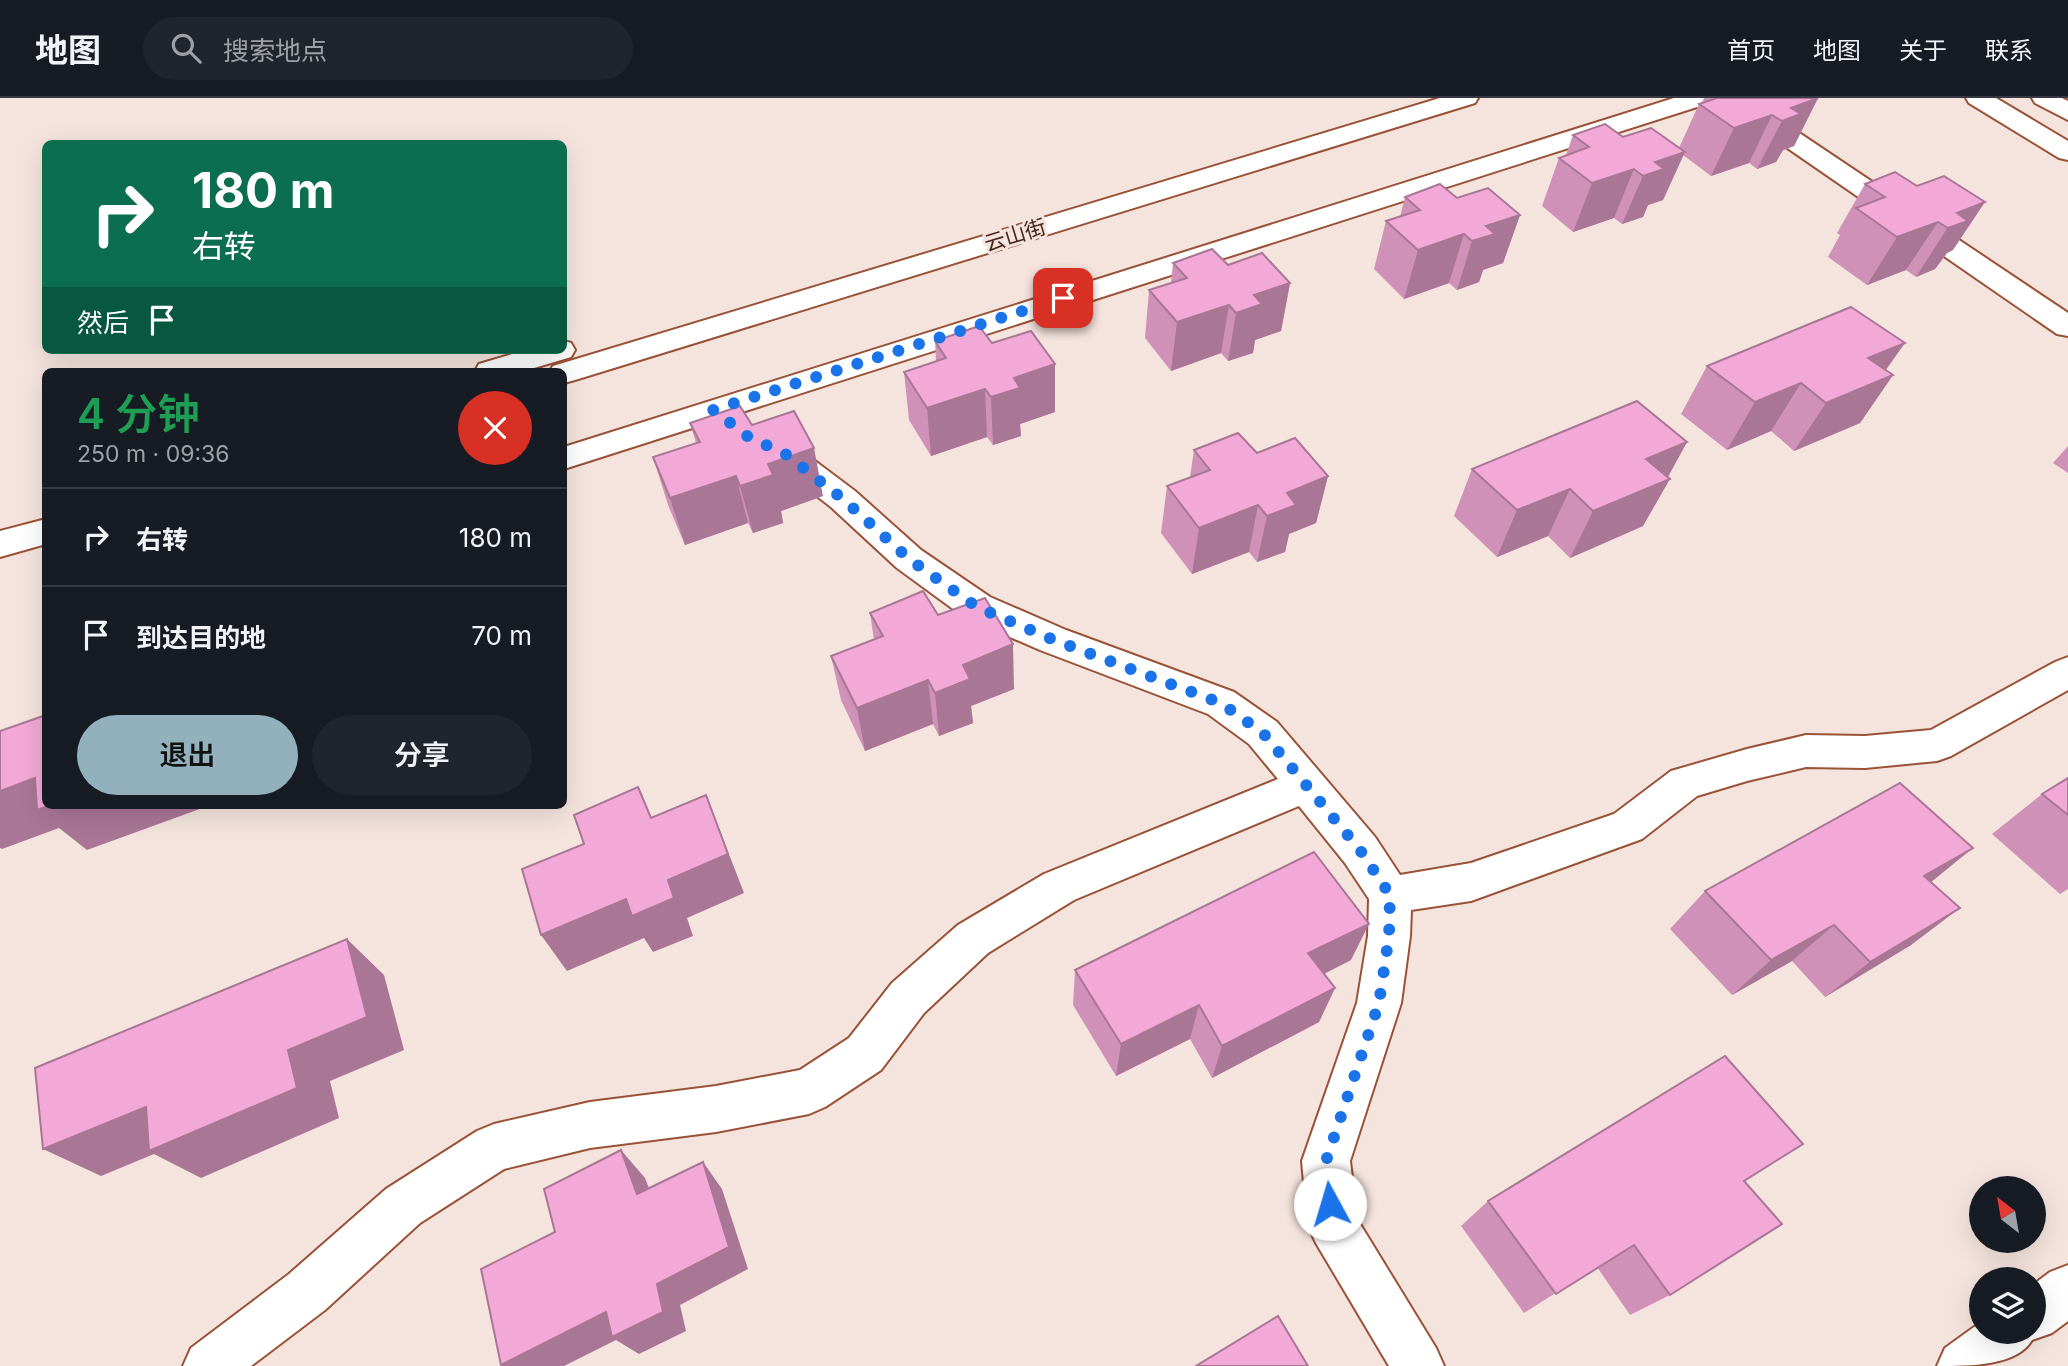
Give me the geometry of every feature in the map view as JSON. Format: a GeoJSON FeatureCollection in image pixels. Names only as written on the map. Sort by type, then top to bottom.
{"type":"FeatureCollection","features":[{"type":"Feature","properties":{"kind":"street","name":"云山街"},"geometry":{"type":"LineString","coordinates":[[567,348],[1400,98]]}},
{"type":"Feature","properties":{"kind":"street","name":"云山街"},"geometry":{"type":"LineString","coordinates":[[567,372],[1466,98]]}},
{"type":"Feature","properties":{"kind":"street"},"geometry":{"type":"LineString","coordinates":[[1978,98],[2068,152]]}},
{"type":"Feature","properties":{"kind":"street"},"geometry":{"type":"LineString","coordinates":[[2044,98],[2068,112]]}},
{"type":"Feature","properties":{"kind":"street"},"geometry":{"type":"LineString","coordinates":[[567,457],[1696,99],[1729,103],[1750,111],[2068,327]]}},
{"type":"Feature","properties":{"kind":"street","name":"云山街"},"geometry":{"type":"LineString","coordinates":[[500,368],[546,354]]}},
{"type":"Feature","properties":{"kind":"street"},"geometry":{"type":"LineString","coordinates":[[713,410],[750,438],[784,453],[843,499],[909,559],[977,607],[1054,640],[1221,703],[1263,733],[1360,850],[1390,895],[1389,936],[1379,1003],[1326,1161],[1333,1226],[1418,1366]]}},
{"type":"Feature","properties":{"kind":"street"},"geometry":{"type":"LineString","coordinates":[[0,518],[42,505]]}},
{"type":"Feature","properties":{"kind":"street"},"geometry":{"type":"LineString","coordinates":[[0,544],[42,532]]}},
{"type":"Feature","properties":{"kind":"street"},"geometry":{"type":"LineString","coordinates":[[1390,895],[1471,881],[1628,827],[1685,783],[1747,765],[1806,751],[1865,752],[1937,745],[2068,672]]}},
{"type":"Feature","properties":{"kind":"street"},"geometry":{"type":"LineString","coordinates":[[209,1366],[307,1292],[402,1206],[494,1148],[590,1125],[716,1109],[810,1091],[865,1054],[908,998],[973,939],[1059,887],[1307,785]]}},
{"type":"Feature","properties":{"kind":"street"},"geometry":{"type":"LineString","coordinates":[[2046,1306],[2068,1290]]}},
{"type":"Feature","properties":{"kind":"street"},"geometry":{"type":"LineString","coordinates":[[1963,1366],[1993,1344]]}},
{"type":"Feature","properties":{"kind":"building"},"geometry":{"type":"Polygon","coordinates":[[[1717,98],[1818,98],[1791,108],[1801,114],[1782,121],[1772,115],[1734,128],[1699,104],[1717,98]]]}},
{"type":"Feature","properties":{"kind":"building"},"geometry":{"type":"Polygon","coordinates":[[[1605,124],[1623,137],[1651,128],[1685,152],[1655,162],[1664,169],[1643,176],[1634,169],[1592,183],[1559,158],[1589,147],[1573,135],[1605,124]]]}},
{"type":"Feature","properties":{"kind":"building"},"geometry":{"type":"Polygon","coordinates":[[[1895,172],[1917,186],[1944,176],[1985,202],[1957,213],[1968,221],[1948,228],[1938,222],[1897,237],[1856,208],[1885,197],[1865,184],[1895,172]]]}},
{"type":"Feature","properties":{"kind":"building"},"geometry":{"type":"Polygon","coordinates":[[[1440,184],[1457,198],[1488,188],[1520,215],[1486,226],[1495,234],[1472,241],[1464,234],[1418,250],[1386,221],[1420,210],[1405,197],[1440,184]]]}},
{"type":"Feature","properties":{"kind":"building"},"geometry":{"type":"Polygon","coordinates":[[[1212,249],[1228,265],[1262,253],[1290,283],[1254,295],[1262,304],[1236,313],[1229,305],[1177,322],[1149,290],[1187,278],[1173,263],[1212,249]]]}},
{"type":"Feature","properties":{"kind":"building"},"geometry":{"type":"Polygon","coordinates":[[[1851,307],[1905,343],[1868,358],[1893,375],[1826,403],[1801,383],[1755,402],[1707,366],[1851,307]]]}},
{"type":"Feature","properties":{"kind":"building"},"geometry":{"type":"Polygon","coordinates":[[[979,326],[992,343],[1031,331],[1055,364],[1014,378],[1020,388],[991,397],[985,389],[927,408],[904,372],[946,358],[935,341],[979,326]]]}},
{"type":"Feature","properties":{"kind":"building"},"geometry":{"type":"Polygon","coordinates":[[[1637,401],[1687,442],[1646,459],[1670,479],[1593,511],[1570,489],[1517,510],[1472,469],[1637,401]]]}},
{"type":"Feature","properties":{"kind":"building"},"geometry":{"type":"Polygon","coordinates":[[[740,406],[752,425],[794,411],[814,448],[768,464],[773,475],[740,486],[736,476],[670,498],[653,457],[700,442],[690,423],[740,406]]]}},
{"type":"Feature","properties":{"kind":"building"},"geometry":{"type":"Polygon","coordinates":[[[1238,433],[1257,453],[1295,438],[1328,476],[1287,493],[1296,505],[1267,516],[1258,505],[1199,528],[1167,486],[1210,470],[1194,450],[1238,433]]]}},
{"type":"Feature","properties":{"kind":"building"},"geometry":{"type":"Polygon","coordinates":[[[923,591],[938,615],[985,598],[1013,644],[963,665],[970,679],[935,693],[928,680],[857,708],[831,656],[883,636],[870,613],[923,591]]]}},
{"type":"Feature","properties":{"kind":"building"},"geometry":{"type":"Polygon","coordinates":[[[42,716],[42,808],[37,810],[35,778],[0,791],[0,731],[42,716]]]}},
{"type":"Feature","properties":{"kind":"building"},"geometry":{"type":"Polygon","coordinates":[[[2068,778],[2068,815],[2042,794],[2068,778]]]}},
{"type":"Feature","properties":{"kind":"building"},"geometry":{"type":"Polygon","coordinates":[[[1900,783],[1973,848],[1924,876],[1960,908],[1870,962],[1834,925],[1771,960],[1705,891],[1900,783]]]}},
{"type":"Feature","properties":{"kind":"building"},"geometry":{"type":"Polygon","coordinates":[[[638,787],[651,818],[706,795],[728,854],[668,880],[674,898],[632,916],[626,899],[541,935],[522,869],[584,844],[574,815],[638,787]]]}},
{"type":"Feature","properties":{"kind":"building"},"geometry":{"type":"Polygon","coordinates":[[[1314,852],[1369,924],[1308,953],[1335,988],[1222,1046],[1199,1005],[1121,1044],[1075,970],[1314,852]]]}},
{"type":"Feature","properties":{"kind":"building"},"geometry":{"type":"Polygon","coordinates":[[[347,939],[367,1017],[288,1050],[297,1088],[149,1151],[146,1107],[43,1149],[35,1068],[347,939]]]}},
{"type":"Feature","properties":{"kind":"building"},"geometry":{"type":"Polygon","coordinates":[[[1725,1056],[1803,1144],[1744,1181],[1782,1224],[1670,1295],[1634,1245],[1556,1294],[1488,1201],[1725,1056]]]}},
{"type":"Feature","properties":{"kind":"building"},"geometry":{"type":"Polygon","coordinates":[[[621,1150],[637,1194],[703,1162],[729,1247],[657,1284],[663,1312],[612,1337],[606,1312],[501,1365],[481,1269],[555,1232],[544,1189],[621,1150]]]}},
{"type":"Feature","properties":{"kind":"building"},"geometry":{"type":"Polygon","coordinates":[[[1278,1316],[1308,1366],[1196,1366],[1278,1316]]]}},
{"type":"Feature","properties":{"kind":"route"},"geometry":{"type":"LineString","coordinates":[[1063,298],[713,410],[750,438],[784,453],[843,499],[909,559],[977,607],[1054,640],[1221,703],[1263,733],[1360,850],[1390,895],[1389,936],[1379,1003],[1326,1161],[1330,1204]]}}]}
